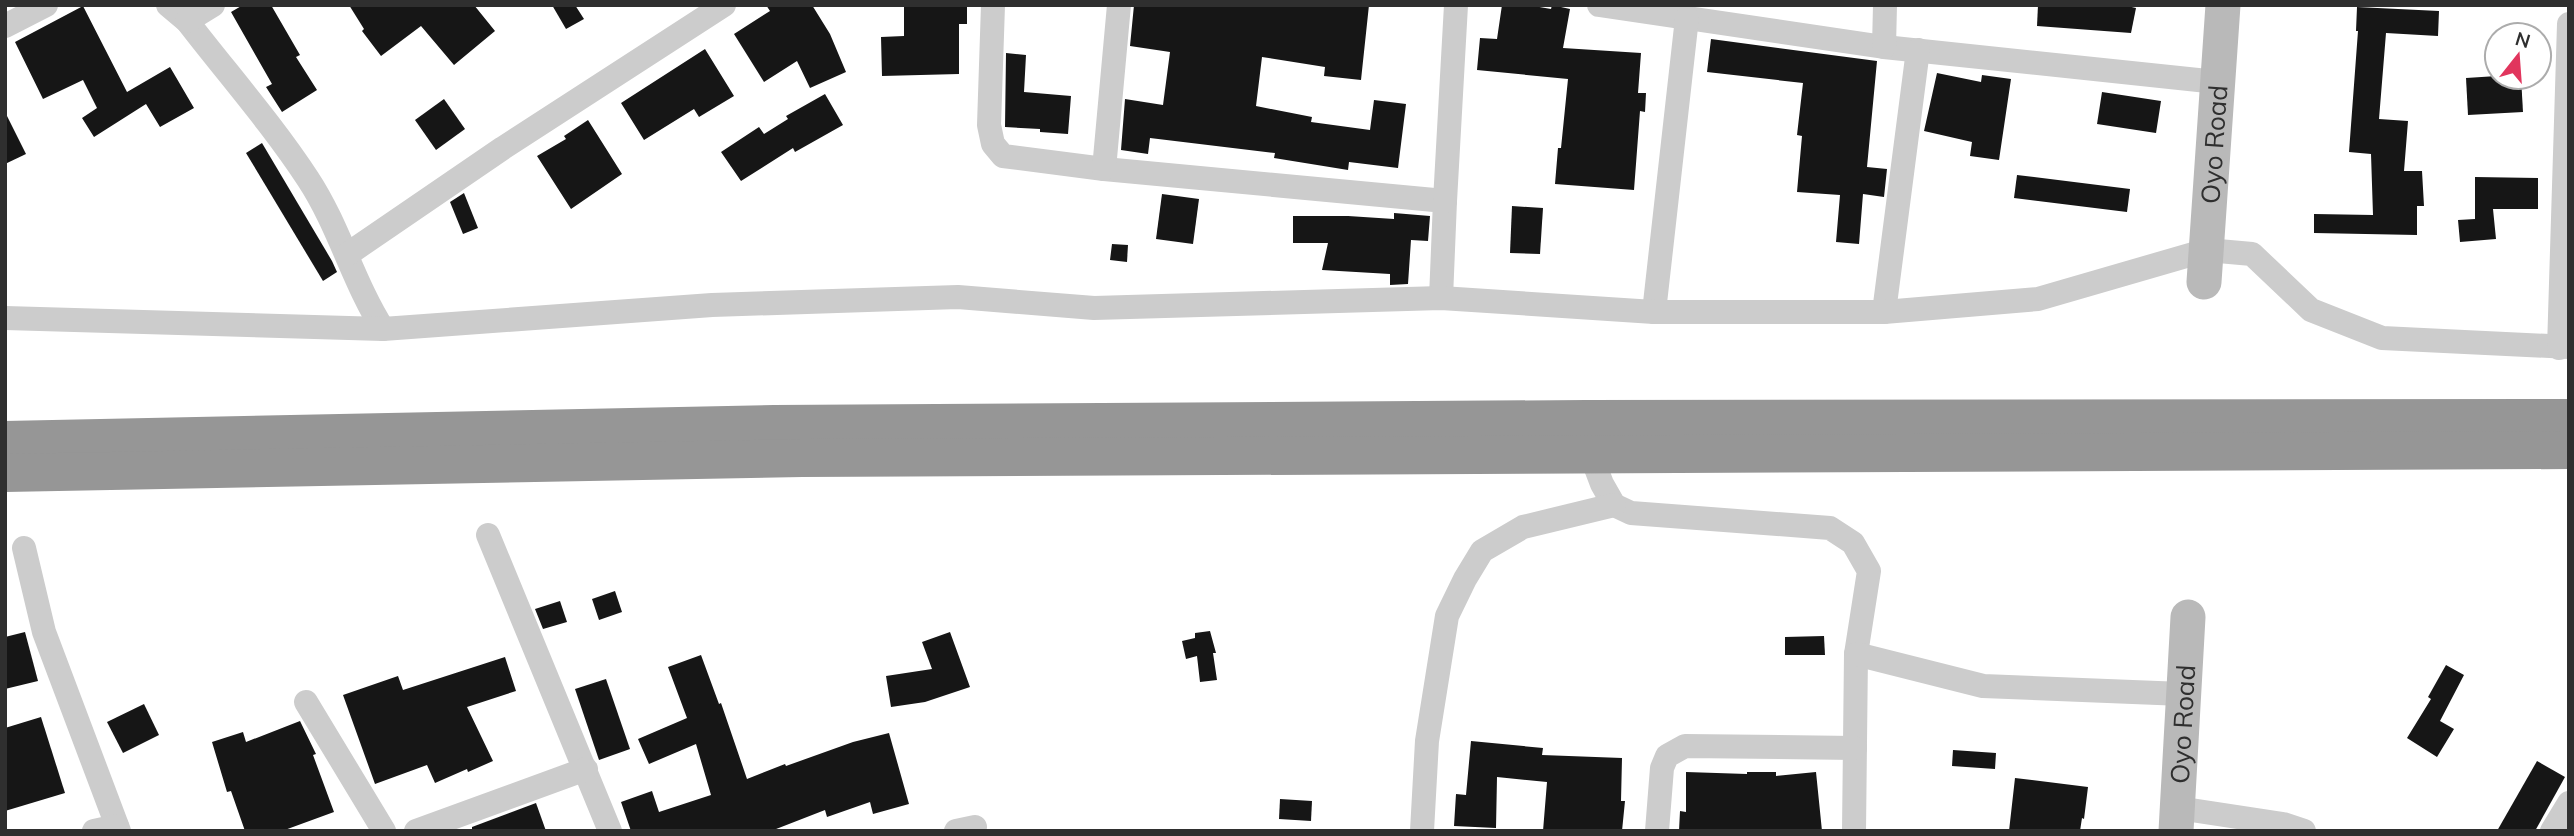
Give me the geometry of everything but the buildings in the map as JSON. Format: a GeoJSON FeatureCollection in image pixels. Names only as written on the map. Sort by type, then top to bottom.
{"type":"FeatureCollection","features":[{"type":"Feature","properties":{"kind":"highway"},"geometry":{"type":"LineString","coordinates":[[5,440],[774,424],[1573,419],[2569,418]]}},
{"type":"Feature","properties":{"kind":"highway"},"geometry":{"type":"LineString","coordinates":[[5,473],[815,458],[2569,450]]}},
{"type":"Feature","properties":{"kind":"street"},"geometry":{"type":"LineString","coordinates":[[213,5],[177,13],[309,180],[348,254],[373,313],[383,328]]}},
{"type":"Feature","properties":{"kind":"street"},"geometry":{"type":"LineString","coordinates":[[348,254],[503,148],[724,5]]}},
{"type":"Feature","properties":{"kind":"street"},"geometry":{"type":"LineString","coordinates":[[993,5],[989,125],[993,144],[1003,156],[1104,169],[1445,201]]}},
{"type":"Feature","properties":{"kind":"street"},"geometry":{"type":"LineString","coordinates":[[1104,169],[1119,5]]}},
{"type":"Feature","properties":{"kind":"street"},"geometry":{"type":"LineString","coordinates":[[1441,299],[1456,5]]}},
{"type":"Feature","properties":{"kind":"street"},"geometry":{"type":"LineString","coordinates":[[1884,47],[1885,5]]}},
{"type":"Feature","properties":{"kind":"street","name":"Oyo Road"},"geometry":{"type":"LineString","coordinates":[[2206,266],[2222,5]]}},
{"type":"Feature","properties":{"kind":"street"},"geometry":{"type":"LineString","coordinates":[[1608,6],[1884,47],[2217,82]]}},
{"type":"Feature","properties":{"kind":"street"},"geometry":{"type":"LineString","coordinates":[[5,26],[38,7]]}},
{"type":"Feature","properties":{"kind":"street"},"geometry":{"type":"LineString","coordinates":[[1654,312],[1687,18]]}},
{"type":"Feature","properties":{"kind":"street"},"geometry":{"type":"LineString","coordinates":[[5,318],[383,328],[712,305],[958,297],[1094,308],[1441,299],[1654,312],[1884,312],[2038,299],[2206,266],[2252,254],[2311,310],[2382,338],[2564,347],[2569,24]]}},
{"type":"Feature","properties":{"kind":"street"},"geometry":{"type":"LineString","coordinates":[[1884,312],[1918,50]]}},
{"type":"Feature","properties":{"kind":"street"},"geometry":{"type":"LineString","coordinates":[[1591,455],[1602,484],[1614,505],[1630,513],[1830,528],[1853,543],[1869,571],[1856,654],[1854,831]]}},
{"type":"Feature","properties":{"kind":"street"},"geometry":{"type":"LineString","coordinates":[[1422,831],[1427,741],[1447,616],[1465,579],[1482,551],[1523,527],[1614,505]]}},
{"type":"Feature","properties":{"kind":"street"},"geometry":{"type":"LineString","coordinates":[[488,535],[610,831]]}},
{"type":"Feature","properties":{"kind":"street"},"geometry":{"type":"LineString","coordinates":[[24,548],[44,632],[110,829]]}},
{"type":"Feature","properties":{"kind":"street","name":"Oyo Road"},"geometry":{"type":"LineString","coordinates":[[2177,819],[2188,617]]}},
{"type":"Feature","properties":{"kind":"street"},"geometry":{"type":"LineString","coordinates":[[1856,654],[1983,686],[2183,694]]}},
{"type":"Feature","properties":{"kind":"street"},"geometry":{"type":"LineString","coordinates":[[306,702],[384,831]]}},
{"type":"Feature","properties":{"kind":"street"},"geometry":{"type":"LineString","coordinates":[[1657,831],[1661,768],[1667,756],[1685,746],[1855,748]]}},
{"type":"Feature","properties":{"kind":"street"},"geometry":{"type":"LineString","coordinates":[[416,831],[586,769]]}},
{"type":"Feature","properties":{"kind":"street"},"geometry":{"type":"LineString","coordinates":[[2552,831],[2569,803]]}},
{"type":"Feature","properties":{"kind":"street"},"geometry":{"type":"LineString","coordinates":[[2177,819],[2283,824],[2304,831]]}}]}
